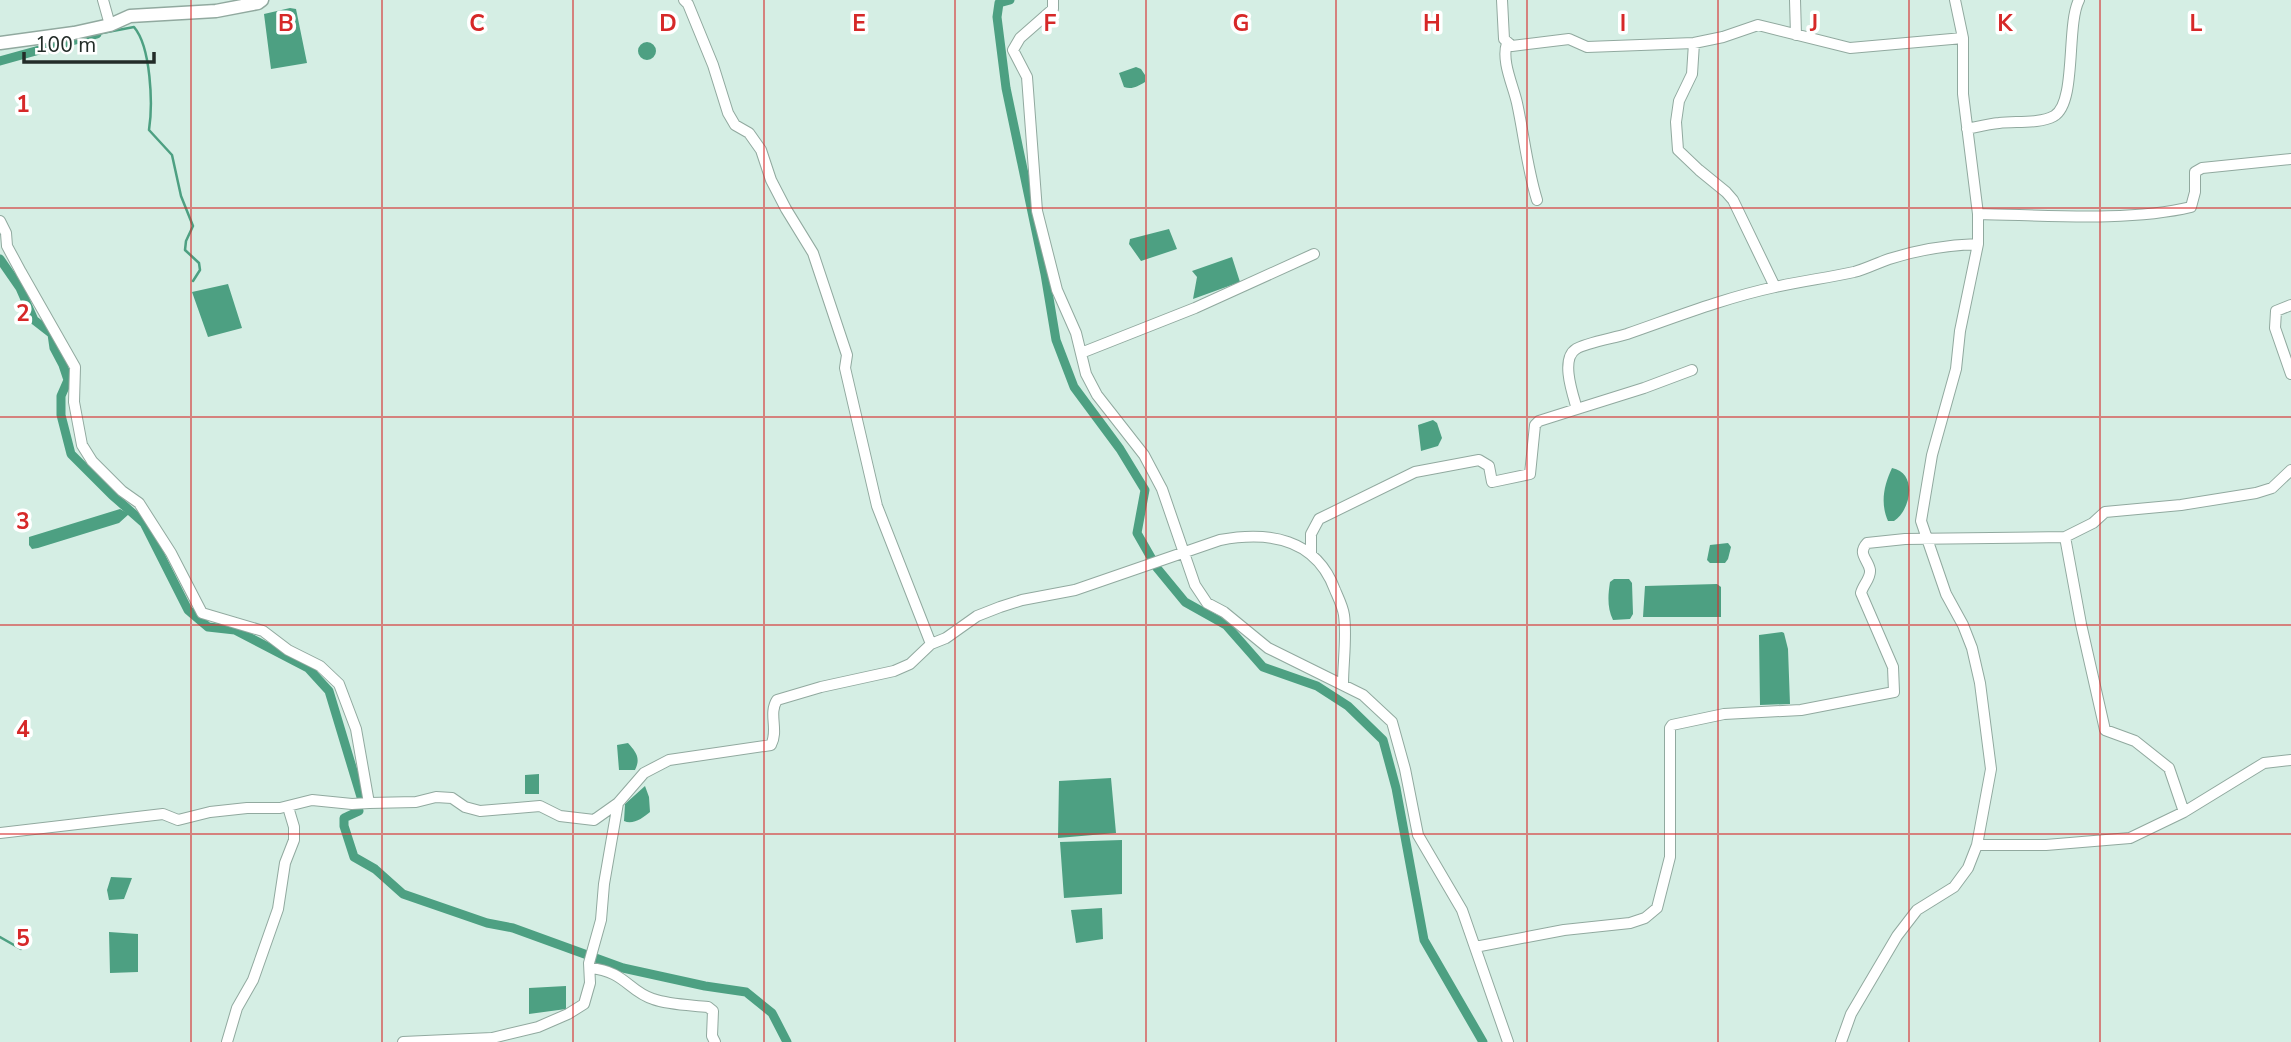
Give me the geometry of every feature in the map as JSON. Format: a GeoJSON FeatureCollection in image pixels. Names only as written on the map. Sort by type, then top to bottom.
{"type":"FeatureCollection","features":[{"type":"Feature","properties":{"kind":"street"},"geometry":{"type":"LineString","coordinates":[[103,0],[110,25]]}},
{"type":"Feature","properties":{"kind":"street"},"geometry":{"type":"LineString","coordinates":[[0,43],[74,33],[110,25],[130,16],[216,11],[262,0]]}},
{"type":"Feature","properties":{"kind":"street"},"geometry":{"type":"LineString","coordinates":[[684,0],[713,65],[728,113],[735,125],[750,133],[761,150],[776,189],[813,253],[847,355],[845,368],[877,506],[931,644]]}},
{"type":"Feature","properties":{"kind":"street"},"geometry":{"type":"LineString","coordinates":[[1053,0],[1054,9],[1020,38],[1013,50],[1027,78],[1037,211],[1058,290],[1076,334],[1086,374],[1097,395],[1144,456],[1163,489],[1195,585],[1207,603],[1224,612],[1268,648],[1363,695],[1392,722],[1405,769],[1418,835],[1462,910],[1508,1042]]}},
{"type":"Feature","properties":{"kind":"street"},"geometry":{"type":"LineString","coordinates":[[1502,0],[1504,39],[1507,43],[1520,47],[1569,39],[1587,47],[1694,43],[1758,25],[1850,48],[1963,38]]}},
{"type":"Feature","properties":{"kind":"street"},"geometry":{"type":"LineString","coordinates":[[1795,0],[1796,35]]}},
{"type":"Feature","properties":{"kind":"street"},"geometry":{"type":"LineString","coordinates":[[1841,1042],[1851,1014],[1897,936],[1917,910],[1954,887],[1968,869],[1978,845],[1991,769],[1980,683],[1972,648],[1946,594],[1921,521],[1932,455],[1956,369],[1960,331],[1978,244],[1978,215],[1963,94],[1963,38],[1955,0]]}},
{"type":"Feature","properties":{"kind":"street"},"geometry":{"type":"LineString","coordinates":[[1967,129],[1997,123],[2038,120],[2054,116],[2061,109],[2071,73],[2074,10],[2079,0]]}},
{"type":"Feature","properties":{"kind":"street"},"geometry":{"type":"LineString","coordinates":[[1507,43],[1505,52],[1537,200]]}},
{"type":"Feature","properties":{"kind":"street"},"geometry":{"type":"LineString","coordinates":[[1694,43],[1692,74],[1679,101],[1676,122],[1678,150],[1733,200],[1774,287]]}},
{"type":"Feature","properties":{"kind":"street"},"geometry":{"type":"LineString","coordinates":[[1978,215],[2115,215],[2175,211],[2191,207],[2195,192],[2195,172],[2202,168],[2291,159]]}},
{"type":"Feature","properties":{"kind":"street"},"geometry":{"type":"LineString","coordinates":[[0,221],[6,233],[7,246],[75,367],[74,402],[82,445],[92,461],[122,491],[139,503],[171,553],[202,613],[263,631],[288,650],[320,666],[339,684],[356,729],[369,803]]}},
{"type":"Feature","properties":{"kind":"street"},"geometry":{"type":"LineString","coordinates":[[1577,409],[1570,385],[1569,367],[1569,356],[1576,348],[1616,338],[1693,310],[1774,287],[1814,281],[1860,270],[1891,258],[1933,249],[1978,244]]}},
{"type":"Feature","properties":{"kind":"street"},"geometry":{"type":"LineString","coordinates":[[1081,353],[1195,308],[1314,254]]}},
{"type":"Feature","properties":{"kind":"street"},"geometry":{"type":"LineString","coordinates":[[2291,305],[2276,310],[2275,328],[2291,374]]}},
{"type":"Feature","properties":{"kind":"street"},"geometry":{"type":"LineString","coordinates":[[1311,552],[1311,534],[1319,519],[1415,472],[1479,460],[1489,466],[1492,482],[1530,474],[1535,425],[1539,421],[1692,370]]}},
{"type":"Feature","properties":{"kind":"street"},"geometry":{"type":"LineString","coordinates":[[1475,947],[1564,930],[1630,923],[1645,918],[1657,908],[1670,857],[1672,725],[1724,714],[1801,710],[1894,692],[1893,667],[1861,593],[1870,570],[1862,555],[1863,547],[1867,543],[1927,539],[2065,537],[2093,523],[2105,512],[2181,506],[2256,493],[2272,488],[2291,470]]}},
{"type":"Feature","properties":{"kind":"street"},"geometry":{"type":"LineString","coordinates":[[0,833],[163,814],[178,820],[210,812],[288,807],[312,800],[352,804],[416,802],[436,797],[452,798],[465,807],[480,811],[540,806],[560,816],[594,820],[618,803],[644,773],[669,760],[771,745],[775,738],[772,707],[777,701],[821,687],[894,671],[910,664],[931,644],[946,638],[977,616],[1000,607],[1021,600],[1075,590],[1140,569],[1183,551],[1230,538],[1261,536],[1284,540],[1311,552],[1331,577],[1344,613],[1343,685]]}},
{"type":"Feature","properties":{"kind":"street"},"geometry":{"type":"LineString","coordinates":[[2065,537],[2105,730],[2134,741],[2169,768],[2184,812]]}},
{"type":"Feature","properties":{"kind":"street"},"geometry":{"type":"LineString","coordinates":[[1978,845],[2046,845],[2130,838],[2184,812],[2264,763],[2291,760]]}},
{"type":"Feature","properties":{"kind":"street"},"geometry":{"type":"LineString","coordinates":[[403,1042],[492,1038],[538,1027],[584,1004],[590,983],[589,963],[601,920],[604,884],[618,803]]}},
{"type":"Feature","properties":{"kind":"street"},"geometry":{"type":"LineString","coordinates":[[227,1042],[237,1008],[253,980],[278,909],[285,863],[293,840],[294,827],[288,807]]}},
{"type":"Feature","properties":{"kind":"street"},"geometry":{"type":"LineString","coordinates":[[590,968],[605,969],[621,976],[651,999],[708,1007],[713,1012],[712,1036],[715,1042]]}},
{"type":"Feature","properties":{"kind":"shaded area"},"geometry":{"type":"Polygon","coordinates":[[[296,9],[307,63],[271,69],[264,14],[296,9]]]}},
{"type":"Feature","properties":{"kind":"shaded area"},"geometry":{"type":"Polygon","coordinates":[[[647,42],[653,45],[656,51],[653,57],[647,60],[641,57],[638,51],[641,45],[647,42]]]}},
{"type":"Feature","properties":{"kind":"shaded area"},"geometry":{"type":"Polygon","coordinates":[[[1136,67],[1145,75],[1145,82],[1132,88],[1124,87],[1119,73],[1136,67]]]}},
{"type":"Feature","properties":{"kind":"shaded area"},"geometry":{"type":"Polygon","coordinates":[[[1169,229],[1177,249],[1141,261],[1129,244],[1130,239],[1169,229]]]}},
{"type":"Feature","properties":{"kind":"shaded area"},"geometry":{"type":"Polygon","coordinates":[[[1232,257],[1240,282],[1193,299],[1197,277],[1192,271],[1232,257]]]}},
{"type":"Feature","properties":{"kind":"shaded area"},"geometry":{"type":"Polygon","coordinates":[[[228,284],[242,328],[208,337],[192,292],[228,284]]]}},
{"type":"Feature","properties":{"kind":"shaded area"},"geometry":{"type":"Polygon","coordinates":[[[1433,420],[1437,423],[1442,438],[1438,446],[1421,451],[1418,425],[1433,420]]]}},
{"type":"Feature","properties":{"kind":"shaded area"},"geometry":{"type":"Polygon","coordinates":[[[1892,468],[1906,477],[1909,492],[1905,509],[1900,516],[1894,521],[1888,521],[1884,494],[1892,468]]]}},
{"type":"Feature","properties":{"kind":"shaded area"},"geometry":{"type":"Polygon","coordinates":[[[120,509],[129,514],[119,523],[38,548],[32,549],[29,545],[29,537],[120,509]]]}},
{"type":"Feature","properties":{"kind":"shaded area"},"geometry":{"type":"Polygon","coordinates":[[[1728,543],[1731,547],[1725,563],[1710,563],[1707,560],[1710,545],[1728,543]]]}},
{"type":"Feature","properties":{"kind":"shaded area"},"geometry":{"type":"Polygon","coordinates":[[[1614,579],[1629,579],[1632,583],[1633,614],[1630,619],[1613,620],[1611,615],[1609,592],[1610,582],[1614,579]]]}},
{"type":"Feature","properties":{"kind":"shaded area"},"geometry":{"type":"Polygon","coordinates":[[[1717,584],[1721,587],[1721,617],[1643,617],[1645,586],[1717,584]]]}},
{"type":"Feature","properties":{"kind":"shaded area"},"geometry":{"type":"Polygon","coordinates":[[[1782,632],[1788,649],[1790,704],[1760,705],[1759,635],[1782,632]]]}},
{"type":"Feature","properties":{"kind":"shaded area"},"geometry":{"type":"Polygon","coordinates":[[[628,743],[637,755],[637,766],[635,770],[619,770],[617,745],[628,743]]]}},
{"type":"Feature","properties":{"kind":"shaded area"},"geometry":{"type":"Polygon","coordinates":[[[539,774],[539,794],[525,794],[525,775],[539,774]]]}},
{"type":"Feature","properties":{"kind":"shaded area"},"geometry":{"type":"Polygon","coordinates":[[[1111,778],[1116,833],[1058,838],[1059,781],[1111,778]]]}},
{"type":"Feature","properties":{"kind":"shaded area"},"geometry":{"type":"Polygon","coordinates":[[[645,786],[650,812],[641,819],[624,821],[625,804],[645,786]]]}},
{"type":"Feature","properties":{"kind":"shaded area"},"geometry":{"type":"Polygon","coordinates":[[[1122,840],[1122,894],[1064,898],[1060,842],[1122,840]]]}},
{"type":"Feature","properties":{"kind":"shaded area"},"geometry":{"type":"Polygon","coordinates":[[[111,877],[132,878],[124,899],[109,900],[107,890],[111,877]]]}},
{"type":"Feature","properties":{"kind":"shaded area"},"geometry":{"type":"Polygon","coordinates":[[[1102,908],[1103,939],[1076,943],[1071,910],[1102,908]]]}},
{"type":"Feature","properties":{"kind":"shaded area"},"geometry":{"type":"Polygon","coordinates":[[[109,932],[138,934],[138,972],[110,973],[109,932]]]}},
{"type":"Feature","properties":{"kind":"shaded area"},"geometry":{"type":"Polygon","coordinates":[[[566,986],[566,1009],[529,1014],[529,988],[566,986]]]}},
{"type":"Feature","properties":{"kind":"waterway"},"geometry":{"type":"LineString","coordinates":[[1010,0],[999,3],[997,17],[1006,88],[1056,340],[1074,387],[1120,449],[1145,490],[1137,533],[1157,568],[1185,602],[1226,625],[1263,667],[1317,686],[1348,706],[1383,740],[1396,788],[1424,940],[1483,1042]]}},
{"type":"Feature","properties":{"kind":"waterway"},"geometry":{"type":"LineString","coordinates":[[97,34],[134,27],[140,36],[149,76],[149,130],[172,155],[181,196],[193,226],[185,250],[199,263],[200,270],[193,281]]}},
{"type":"Feature","properties":{"kind":"waterway"},"geometry":{"type":"LineString","coordinates":[[0,61],[97,34]]}},
{"type":"Feature","properties":{"kind":"waterway"},"geometry":{"type":"LineString","coordinates":[[0,259],[20,288],[34,320],[52,334],[54,348],[68,380],[61,396],[61,415],[71,454],[144,523],[188,610],[208,627],[235,630],[308,668],[329,691],[361,797]]}},
{"type":"Feature","properties":{"kind":"waterway"},"geometry":{"type":"LineString","coordinates":[[359,811],[344,818],[354,857],[375,869],[403,894],[487,923],[513,928],[623,968],[746,992],[772,1013],[787,1042]]}},
{"type":"Feature","properties":{"kind":"waterway"},"geometry":{"type":"LineString","coordinates":[[0,937],[21,949]]}}]}
